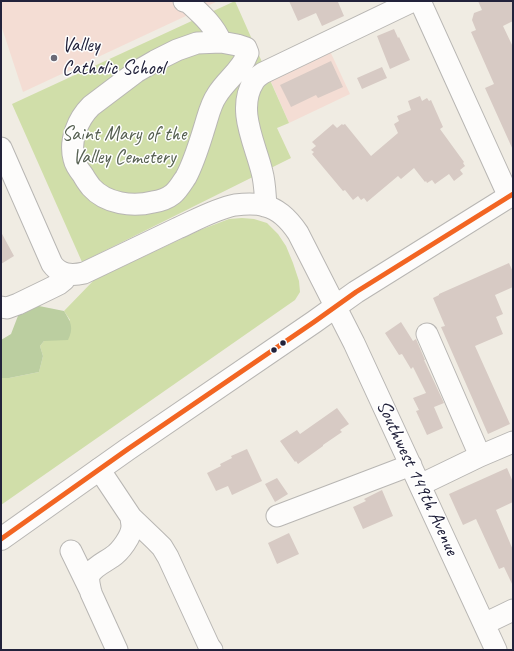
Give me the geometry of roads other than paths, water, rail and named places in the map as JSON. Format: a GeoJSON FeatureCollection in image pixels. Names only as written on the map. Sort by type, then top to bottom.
{"type":"FeatureCollection","features":[{"type":"Feature","properties":{"kind":"main road"},"geometry":{"type":"LineString","coordinates":[[1,539],[99,469],[356,292],[511,196]]}},
{"type":"Feature","properties":{"kind":"street"},"geometry":{"type":"LineString","coordinates":[[184,1],[188,2],[211,25],[218,34],[221,42]]}},
{"type":"Feature","properties":{"kind":"street"},"geometry":{"type":"LineString","coordinates":[[1,148],[52,264],[58,271],[67,274],[74,275],[84,273],[209,214],[235,205],[266,206],[265,185],[262,171],[249,129],[246,113],[250,88],[255,80],[263,73],[413,1]]}},
{"type":"Feature","properties":{"kind":"street"},"geometry":{"type":"LineString","coordinates":[[420,1],[511,196]]}},
{"type":"Feature","properties":{"kind":"street"},"geometry":{"type":"LineString","coordinates":[[221,42],[246,48],[248,54],[217,94],[211,107],[202,138],[190,169],[182,184],[173,194],[160,201],[140,205],[113,201],[102,196],[92,188],[77,166],[72,149],[73,137],[79,121],[85,112],[136,72],[160,58],[197,43],[221,42]]}},
{"type":"Feature","properties":{"kind":"street"},"geometry":{"type":"LineString","coordinates":[[232,76],[253,84]]}},
{"type":"Feature","properties":{"kind":"street","name":"Southwest 149th Avenue"},"geometry":{"type":"LineString","coordinates":[[266,206],[285,217],[303,243],[354,343],[496,650]]}},
{"type":"Feature","properties":{"kind":"street"},"geometry":{"type":"LineString","coordinates":[[1,307],[7,308],[18,304],[59,284],[64,280],[67,274]]}},
{"type":"Feature","properties":{"kind":"street"},"geometry":{"type":"LineString","coordinates":[[427,334],[480,456]]}},
{"type":"Feature","properties":{"kind":"street"},"geometry":{"type":"LineString","coordinates":[[420,485],[513,442]]}},
{"type":"Feature","properties":{"kind":"street"},"geometry":{"type":"LineString","coordinates":[[277,516],[411,465]]}},
{"type":"Feature","properties":{"kind":"street"},"geometry":{"type":"LineString","coordinates":[[99,469],[131,517],[162,547],[212,650]]}},
{"type":"Feature","properties":{"kind":"street"},"geometry":{"type":"LineString","coordinates":[[91,593],[89,576],[95,568],[114,556],[126,542],[130,536],[132,528],[131,517]]}},
{"type":"Feature","properties":{"kind":"street"},"geometry":{"type":"LineString","coordinates":[[71,551],[117,650]]}},
{"type":"Feature","properties":{"kind":"street"},"geometry":{"type":"LineString","coordinates":[[484,624],[513,610]]}},
{"type":"Feature","properties":{"kind":"place","name":"Valley Catholic School"},"geometry":{"type":"Point","coordinates":[54,58]}},
{"type":"Feature","properties":{"kind":"park label","name":"Saint Mary of the Valley Cemetery"},"geometry":{"type":"Point","coordinates":[124,146]}}]}
